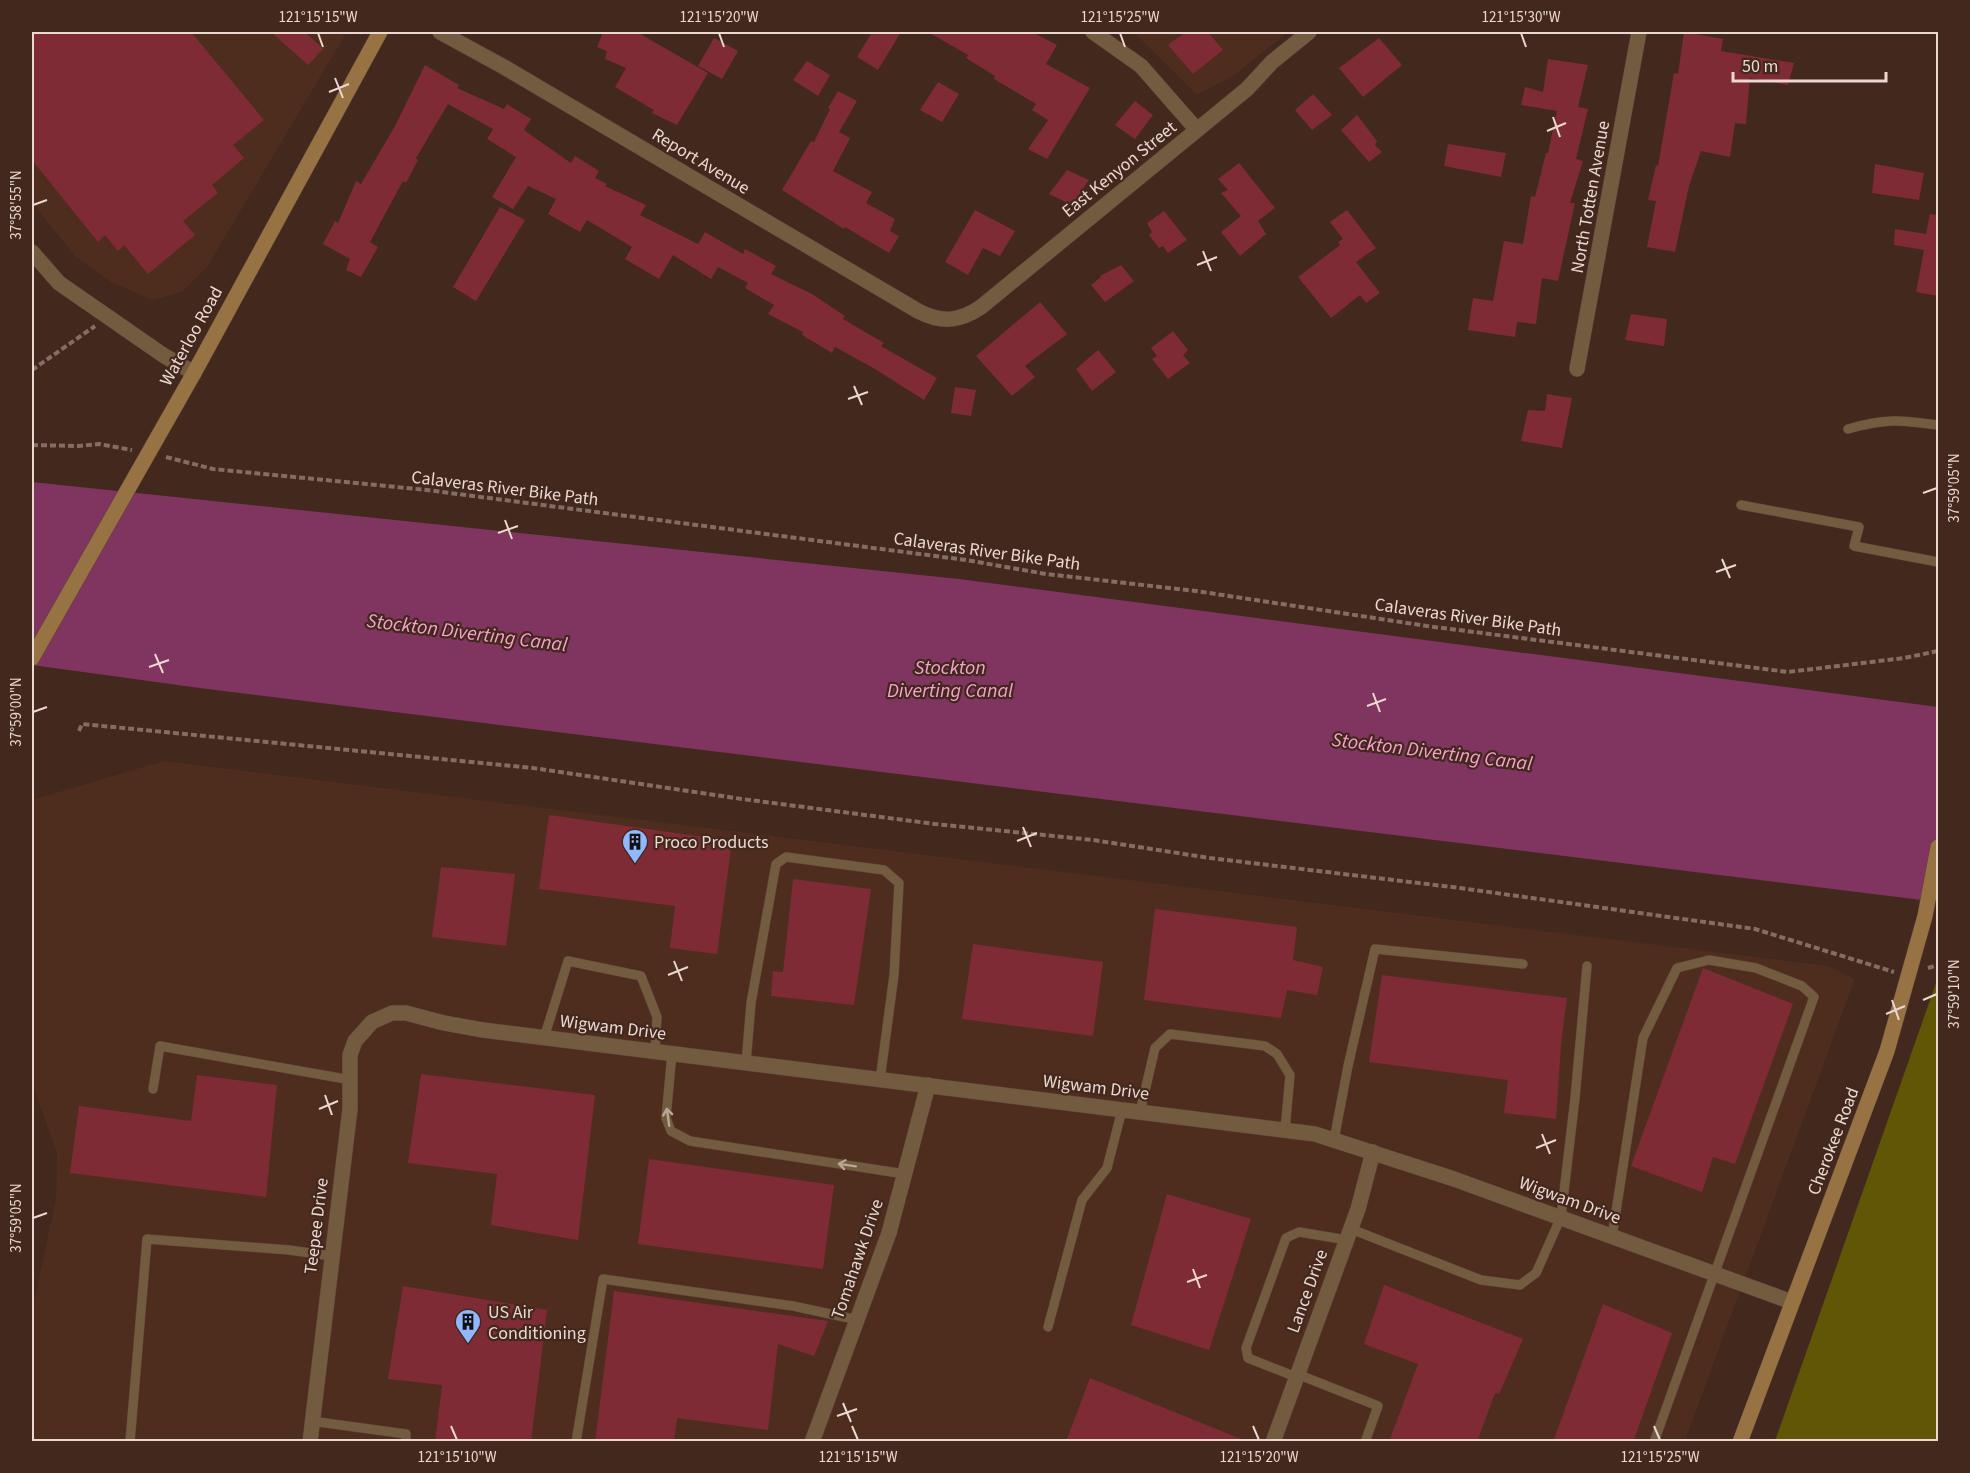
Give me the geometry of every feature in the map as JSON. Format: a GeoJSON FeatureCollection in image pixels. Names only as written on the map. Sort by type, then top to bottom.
{"type":"FeatureCollection","features":[{"type":"Feature","properties":{"kind":"main road","name":"Waterloo Road"},"geometry":{"type":"LineString","coordinates":[[32,658],[194,373],[380,32]]}},
{"type":"Feature","properties":{"kind":"main road","name":"Cherokee Road"},"geometry":{"type":"LineString","coordinates":[[1740,1442],[1887,1051],[1925,916],[1938,847]]}},
{"type":"Feature","properties":{"kind":"street","name":"Report Avenue"},"geometry":{"type":"LineString","coordinates":[[440,32],[504,67],[918,311],[932,318],[944,320]]}},
{"type":"Feature","properties":{"kind":"street"},"geometry":{"type":"LineString","coordinates":[[1093,32],[1140,66],[1197,130]]}},
{"type":"Feature","properties":{"kind":"street","name":"East Kenyon Street"},"geometry":{"type":"LineString","coordinates":[[944,320],[969,315],[981,307],[1247,89],[1272,62],[1310,32]]}},
{"type":"Feature","properties":{"kind":"street","name":"North Totten Avenue"},"geometry":{"type":"LineString","coordinates":[[1577,369],[1639,32]]}},
{"type":"Feature","properties":{"kind":"street"},"geometry":{"type":"LineString","coordinates":[[32,252],[59,284],[163,355],[194,373]]}},
{"type":"Feature","properties":{"kind":"street","name":"Wigwam Drive"},"geometry":{"type":"LineString","coordinates":[[372,1022],[392,1013],[406,1013],[453,1025],[544,1038],[1315,1134],[1454,1179],[1792,1302]]}},
{"type":"Feature","properties":{"kind":"street","name":"Teepee Drive"},"geometry":{"type":"LineString","coordinates":[[310,1442],[350,1108],[350,1055],[355,1041],[372,1022]]}},
{"type":"Feature","properties":{"kind":"street","name":"Tomahawk Drive"},"geometry":{"type":"LineString","coordinates":[[812,1442],[889,1233],[928,1085]]}},
{"type":"Feature","properties":{"kind":"street","name":"Lance Drive"},"geometry":{"type":"LineString","coordinates":[[1273,1442],[1358,1209],[1373,1152]]}},
{"type":"Feature","properties":{"kind":"lane"},"geometry":{"type":"LineString","coordinates":[[1848,429],[1875,421],[1894,419],[1938,425]]}},
{"type":"Feature","properties":{"kind":"lane"},"geometry":{"type":"LineString","coordinates":[[1741,505],[1859,527],[1854,546],[1938,562]]}},
{"type":"Feature","properties":{"kind":"lane"},"geometry":{"type":"LineString","coordinates":[[746,1063],[752,1003],[776,864],[786,857],[885,870],[899,883],[894,975],[880,1080]]}},
{"type":"Feature","properties":{"kind":"lane"},"geometry":{"type":"LineString","coordinates":[[1334,1140],[1348,1066],[1375,949],[1523,964]]}},
{"type":"Feature","properties":{"kind":"lane"},"geometry":{"type":"LineString","coordinates":[[1612,1237],[1643,1038],[1677,968],[1709,960],[1756,968],[1802,986],[1814,997],[1654,1442]]}},
{"type":"Feature","properties":{"kind":"lane"},"geometry":{"type":"LineString","coordinates":[[544,1038],[568,961],[641,976],[657,1017],[655,1051]]}},
{"type":"Feature","properties":{"kind":"lane"},"geometry":{"type":"LineString","coordinates":[[1365,1442],[1378,1406],[1248,1358],[1246,1348],[1286,1238],[1299,1232],[1349,1235],[1481,1280],[1520,1285],[1536,1273],[1561,1217],[1587,966]]}},
{"type":"Feature","properties":{"kind":"lane"},"geometry":{"type":"LineString","coordinates":[[1140,1112],[1155,1048],[1170,1034],[1265,1046],[1277,1054],[1290,1075],[1285,1130]]}},
{"type":"Feature","properties":{"kind":"lane"},"geometry":{"type":"LineString","coordinates":[[153,1089],[160,1046],[351,1080]]}},
{"type":"Feature","properties":{"kind":"lane"},"geometry":{"type":"LineString","coordinates":[[672,1053],[666,1118],[671,1131],[690,1141],[904,1174]]}},
{"type":"Feature","properties":{"kind":"lane"},"geometry":{"type":"LineString","coordinates":[[1048,1327],[1082,1200],[1107,1168],[1122,1110]]}},
{"type":"Feature","properties":{"kind":"lane"},"geometry":{"type":"LineString","coordinates":[[130,1442],[147,1239],[289,1250],[332,1256]]}},
{"type":"Feature","properties":{"kind":"lane"},"geometry":{"type":"LineString","coordinates":[[576,1442],[603,1279],[793,1306],[858,1320]]}},
{"type":"Feature","properties":{"kind":"lane"},"geometry":{"type":"LineString","coordinates":[[311,1421],[406,1434],[406,1442]]}},
{"type":"Feature","properties":{"kind":"path"},"geometry":{"type":"LineString","coordinates":[[32,370],[108,317]]}},
{"type":"Feature","properties":{"kind":"path","name":"Calaveras River Bike Path"},"geometry":{"type":"LineString","coordinates":[[32,445],[99,444],[213,469],[427,490],[966,560],[1046,574],[1196,591],[1427,626],[1788,672],[1904,658],[1938,651]]}},
{"type":"Feature","properties":{"kind":"path"},"geometry":{"type":"LineString","coordinates":[[79,731],[82,724],[533,768],[742,799],[935,824],[1093,840],[1210,858],[1460,888],[1755,929],[1875,965],[1909,978]]}},
{"type":"Feature","properties":{"kind":"shaded area"},"geometry":{"type":"Polygon","coordinates":[[[32,32],[347,32],[207,267],[182,292],[152,300],[111,282],[76,257],[32,203],[32,32]]]}},
{"type":"Feature","properties":{"kind":"shaded area"},"geometry":{"type":"Polygon","coordinates":[[[1133,32],[1288,32],[1233,76],[1197,95],[1133,32]]]}},
{"type":"Feature","properties":{"kind":"shaded area"},"geometry":{"type":"Polygon","coordinates":[[[164,761],[1828,966],[1855,979],[1685,1441],[32,1441],[32,1311],[56,1199],[57,1153],[32,1084],[32,800],[164,761]]]}},
{"type":"Feature","properties":{"kind":"shaded area"},"geometry":{"type":"Polygon","coordinates":[[[1936,983],[1938,983],[1938,1441],[1775,1441],[1936,983]]]}},
{"type":"Feature","properties":{"kind":"water","name":"Stockton Diverting Canal"},"geometry":{"type":"Polygon","coordinates":[[[32,482],[959,579],[1938,707],[1938,902],[207,689],[32,665],[32,482]]]}},
{"type":"Feature","properties":{"kind":"building"},"geometry":{"type":"Polygon","coordinates":[[[32,32],[191,32],[264,120],[233,145],[244,158],[212,185],[218,193],[183,221],[195,235],[148,274],[124,245],[118,251],[105,235],[98,242],[32,160],[32,32]]]}},
{"type":"Feature","properties":{"kind":"building"},"geometry":{"type":"Polygon","coordinates":[[[271,32],[305,32],[323,49],[308,65],[271,32]]]}},
{"type":"Feature","properties":{"kind":"building"},"geometry":{"type":"Polygon","coordinates":[[[603,32],[637,32],[708,73],[677,125],[652,113],[654,110],[615,87],[626,68],[605,59],[607,51],[597,47],[603,32]]]}},
{"type":"Feature","properties":{"kind":"building"},"geometry":{"type":"Polygon","coordinates":[[[872,32],[901,32],[878,70],[857,57],[872,32]]]}},
{"type":"Feature","properties":{"kind":"building"},"geometry":{"type":"Polygon","coordinates":[[[928,32],[1032,32],[1057,45],[1046,64],[1090,88],[1047,159],[1028,149],[1048,120],[1032,110],[1036,104],[994,79],[995,76],[966,58],[968,55],[928,32]]]}},
{"type":"Feature","properties":{"kind":"building"},"geometry":{"type":"Polygon","coordinates":[[[1186,32],[1208,32],[1223,50],[1193,74],[1168,45],[1186,32]]]}},
{"type":"Feature","properties":{"kind":"building"},"geometry":{"type":"Polygon","coordinates":[[[1684,32],[1723,39],[1721,51],[1794,63],[1788,85],[1750,78],[1746,124],[1735,123],[1730,157],[1701,151],[1689,186],[1675,252],[1647,247],[1656,201],[1648,200],[1656,165],[1658,166],[1674,73],[1678,74],[1684,32]]]}},
{"type":"Feature","properties":{"kind":"building"},"geometry":{"type":"Polygon","coordinates":[[[714,38],[738,51],[722,79],[698,66],[714,38]]]}},
{"type":"Feature","properties":{"kind":"building"},"geometry":{"type":"Polygon","coordinates":[[[1379,38],[1402,65],[1363,97],[1339,68],[1379,38]]]}},
{"type":"Feature","properties":{"kind":"building"},"geometry":{"type":"Polygon","coordinates":[[[1548,59],[1588,65],[1578,107],[1588,109],[1576,159],[1583,161],[1570,203],[1575,203],[1558,281],[1542,278],[1536,324],[1517,322],[1515,337],[1468,330],[1473,298],[1493,301],[1504,241],[1523,244],[1531,196],[1535,197],[1557,111],[1521,105],[1525,87],[1543,92],[1548,59]]]}},
{"type":"Feature","properties":{"kind":"building"},"geometry":{"type":"Polygon","coordinates":[[[807,61],[830,75],[818,96],[793,80],[807,61]]]}},
{"type":"Feature","properties":{"kind":"building"},"geometry":{"type":"Polygon","coordinates":[[[425,65],[459,85],[457,88],[504,109],[507,104],[531,119],[524,130],[571,163],[575,156],[599,171],[595,178],[607,184],[605,186],[646,205],[640,215],[698,244],[705,232],[743,254],[745,249],[776,266],[771,274],[812,294],[845,316],[843,319],[884,343],[881,346],[937,378],[924,400],[875,369],[835,347],[832,353],[802,335],[803,332],[768,314],[774,305],[745,288],[748,283],[718,267],[711,279],[673,255],[659,279],[625,259],[632,247],[587,220],[580,232],[548,214],[556,199],[528,186],[513,209],[492,197],[516,157],[487,139],[493,129],[448,104],[416,158],[418,160],[406,183],[403,181],[370,242],[378,247],[361,277],[346,270],[350,259],[323,244],[335,221],[338,223],[356,181],[361,184],[395,126],[425,65]]]}},
{"type":"Feature","properties":{"kind":"building"},"geometry":{"type":"Polygon","coordinates":[[[938,82],[959,94],[942,122],[920,110],[938,82]]]}},
{"type":"Feature","properties":{"kind":"building"},"geometry":{"type":"Polygon","coordinates":[[[838,91],[857,101],[839,132],[850,138],[833,171],[872,192],[866,203],[895,219],[890,231],[899,236],[889,253],[845,227],[844,229],[782,190],[811,141],[814,142],[830,109],[828,108],[838,91]]]}},
{"type":"Feature","properties":{"kind":"building"},"geometry":{"type":"Polygon","coordinates":[[[1313,94],[1332,115],[1312,130],[1295,110],[1313,94]]]}},
{"type":"Feature","properties":{"kind":"building"},"geometry":{"type":"Polygon","coordinates":[[[1135,101],[1153,115],[1135,139],[1115,125],[1135,101]]]}},
{"type":"Feature","properties":{"kind":"building"},"geometry":{"type":"Polygon","coordinates":[[[1357,115],[1377,141],[1375,145],[1382,152],[1369,162],[1341,130],[1357,115]]]}},
{"type":"Feature","properties":{"kind":"building"},"geometry":{"type":"Polygon","coordinates":[[[1448,144],[1506,153],[1501,177],[1444,166],[1448,144]]]}},
{"type":"Feature","properties":{"kind":"building"},"geometry":{"type":"Polygon","coordinates":[[[1239,163],[1275,208],[1258,221],[1266,234],[1240,256],[1221,232],[1241,216],[1221,193],[1228,190],[1218,179],[1239,163]]]}},
{"type":"Feature","properties":{"kind":"building"},"geometry":{"type":"Polygon","coordinates":[[[1875,164],[1924,173],[1919,200],[1872,193],[1875,164]]]}},
{"type":"Feature","properties":{"kind":"building"},"geometry":{"type":"Polygon","coordinates":[[[1067,170],[1089,180],[1072,205],[1049,194],[1067,170]]]}},
{"type":"Feature","properties":{"kind":"building"},"geometry":{"type":"Polygon","coordinates":[[[500,207],[525,220],[476,301],[453,287],[500,207]]]}},
{"type":"Feature","properties":{"kind":"building"},"geometry":{"type":"Polygon","coordinates":[[[975,210],[1015,231],[1000,256],[983,248],[968,275],[945,262],[975,210]]]}},
{"type":"Feature","properties":{"kind":"building"},"geometry":{"type":"Polygon","coordinates":[[[1347,210],[1376,248],[1356,262],[1380,293],[1366,303],[1360,295],[1331,318],[1298,277],[1340,245],[1338,242],[1343,239],[1330,222],[1347,210]]]}},
{"type":"Feature","properties":{"kind":"building"},"geometry":{"type":"Polygon","coordinates":[[[1164,211],[1187,240],[1168,253],[1163,246],[1159,248],[1149,235],[1152,232],[1147,223],[1164,211]]]}},
{"type":"Feature","properties":{"kind":"building"},"geometry":{"type":"Polygon","coordinates":[[[1930,214],[1938,215],[1938,296],[1916,292],[1924,250],[1894,245],[1895,229],[1926,234],[1930,214]]]}},
{"type":"Feature","properties":{"kind":"building"},"geometry":{"type":"Polygon","coordinates":[[[1121,265],[1134,281],[1105,302],[1091,285],[1100,276],[1121,265]]]}},
{"type":"Feature","properties":{"kind":"building"},"geometry":{"type":"Polygon","coordinates":[[[1040,302],[1067,334],[1025,366],[1035,377],[1012,396],[976,356],[1040,302]]]}},
{"type":"Feature","properties":{"kind":"building"},"geometry":{"type":"Polygon","coordinates":[[[1631,314],[1667,319],[1664,346],[1625,340],[1631,314]]]}},
{"type":"Feature","properties":{"kind":"building"},"geometry":{"type":"Polygon","coordinates":[[[1173,331],[1188,350],[1183,355],[1190,363],[1168,379],[1152,359],[1157,356],[1151,348],[1173,331]]]}},
{"type":"Feature","properties":{"kind":"building"},"geometry":{"type":"Polygon","coordinates":[[[1098,350],[1116,372],[1092,391],[1076,369],[1098,350]]]}},
{"type":"Feature","properties":{"kind":"building"},"geometry":{"type":"Polygon","coordinates":[[[955,387],[976,390],[971,416],[951,413],[955,387]]]}},
{"type":"Feature","properties":{"kind":"building"},"geometry":{"type":"Polygon","coordinates":[[[1547,394],[1572,398],[1562,448],[1521,441],[1528,410],[1545,411],[1547,394]]]}},
{"type":"Feature","properties":{"kind":"building","name":"Proco Products"},"geometry":{"type":"Polygon","coordinates":[[[549,815],[732,841],[717,954],[670,948],[675,906],[539,889],[549,815]]]}},
{"type":"Feature","properties":{"kind":"building"},"geometry":{"type":"Polygon","coordinates":[[[441,867],[515,874],[506,946],[432,937],[441,867]]]}},
{"type":"Feature","properties":{"kind":"building"},"geometry":{"type":"Polygon","coordinates":[[[793,879],[871,889],[854,1005],[771,996],[773,971],[783,972],[793,879]]]}},
{"type":"Feature","properties":{"kind":"building"},"geometry":{"type":"Polygon","coordinates":[[[1155,909],[1297,927],[1293,960],[1323,967],[1317,995],[1287,990],[1281,1018],[1144,1000],[1155,909]]]}},
{"type":"Feature","properties":{"kind":"building"},"geometry":{"type":"Polygon","coordinates":[[[973,944],[1103,962],[1093,1036],[962,1019],[973,944]]]}},
{"type":"Feature","properties":{"kind":"building"},"geometry":{"type":"Polygon","coordinates":[[[1703,968],[1793,1004],[1735,1164],[1713,1157],[1702,1192],[1631,1166],[1703,968]]]}},
{"type":"Feature","properties":{"kind":"building"},"geometry":{"type":"Polygon","coordinates":[[[1382,975],[1567,998],[1561,1044],[1556,1119],[1504,1113],[1508,1080],[1369,1062],[1382,975]]]}},
{"type":"Feature","properties":{"kind":"building"},"geometry":{"type":"Polygon","coordinates":[[[421,1074],[595,1095],[578,1240],[491,1225],[497,1174],[408,1163],[421,1074]]]}},
{"type":"Feature","properties":{"kind":"building"},"geometry":{"type":"Polygon","coordinates":[[[197,1075],[277,1085],[266,1197],[70,1173],[79,1106],[191,1121],[197,1075]]]}},
{"type":"Feature","properties":{"kind":"building"},"geometry":{"type":"Polygon","coordinates":[[[649,1159],[834,1185],[823,1269],[638,1244],[649,1159]]]}},
{"type":"Feature","properties":{"kind":"building"},"geometry":{"type":"Polygon","coordinates":[[[1167,1194],[1251,1219],[1209,1350],[1131,1325],[1167,1194]]]}},
{"type":"Feature","properties":{"kind":"building"},"geometry":{"type":"Polygon","coordinates":[[[1384,1285],[1523,1339],[1499,1394],[1495,1393],[1477,1442],[1389,1442],[1418,1364],[1364,1344],[1384,1285]]]}},
{"type":"Feature","properties":{"kind":"building","name":"US Air Conditioning"},"geometry":{"type":"Polygon","coordinates":[[[403,1286],[547,1310],[531,1442],[435,1442],[442,1385],[388,1379],[403,1286]]]}},
{"type":"Feature","properties":{"kind":"building"},"geometry":{"type":"Polygon","coordinates":[[[614,1291],[828,1321],[814,1356],[778,1344],[768,1430],[677,1418],[674,1442],[595,1442],[614,1291]]]}},
{"type":"Feature","properties":{"kind":"building"},"geometry":{"type":"Polygon","coordinates":[[[1603,1304],[1672,1333],[1633,1442],[1553,1442],[1603,1304]]]}},
{"type":"Feature","properties":{"kind":"building"},"geometry":{"type":"Polygon","coordinates":[[[1090,1378],[1246,1441],[1246,1442],[1066,1442],[1090,1378]]]}},
{"type":"Feature","properties":{"kind":"place","name":"Proco Products"},"geometry":{"type":"Point","coordinates":[635,865]}},
{"type":"Feature","properties":{"kind":"place","name":"US Air Conditioning"},"geometry":{"type":"Point","coordinates":[468,1345]}}]}
